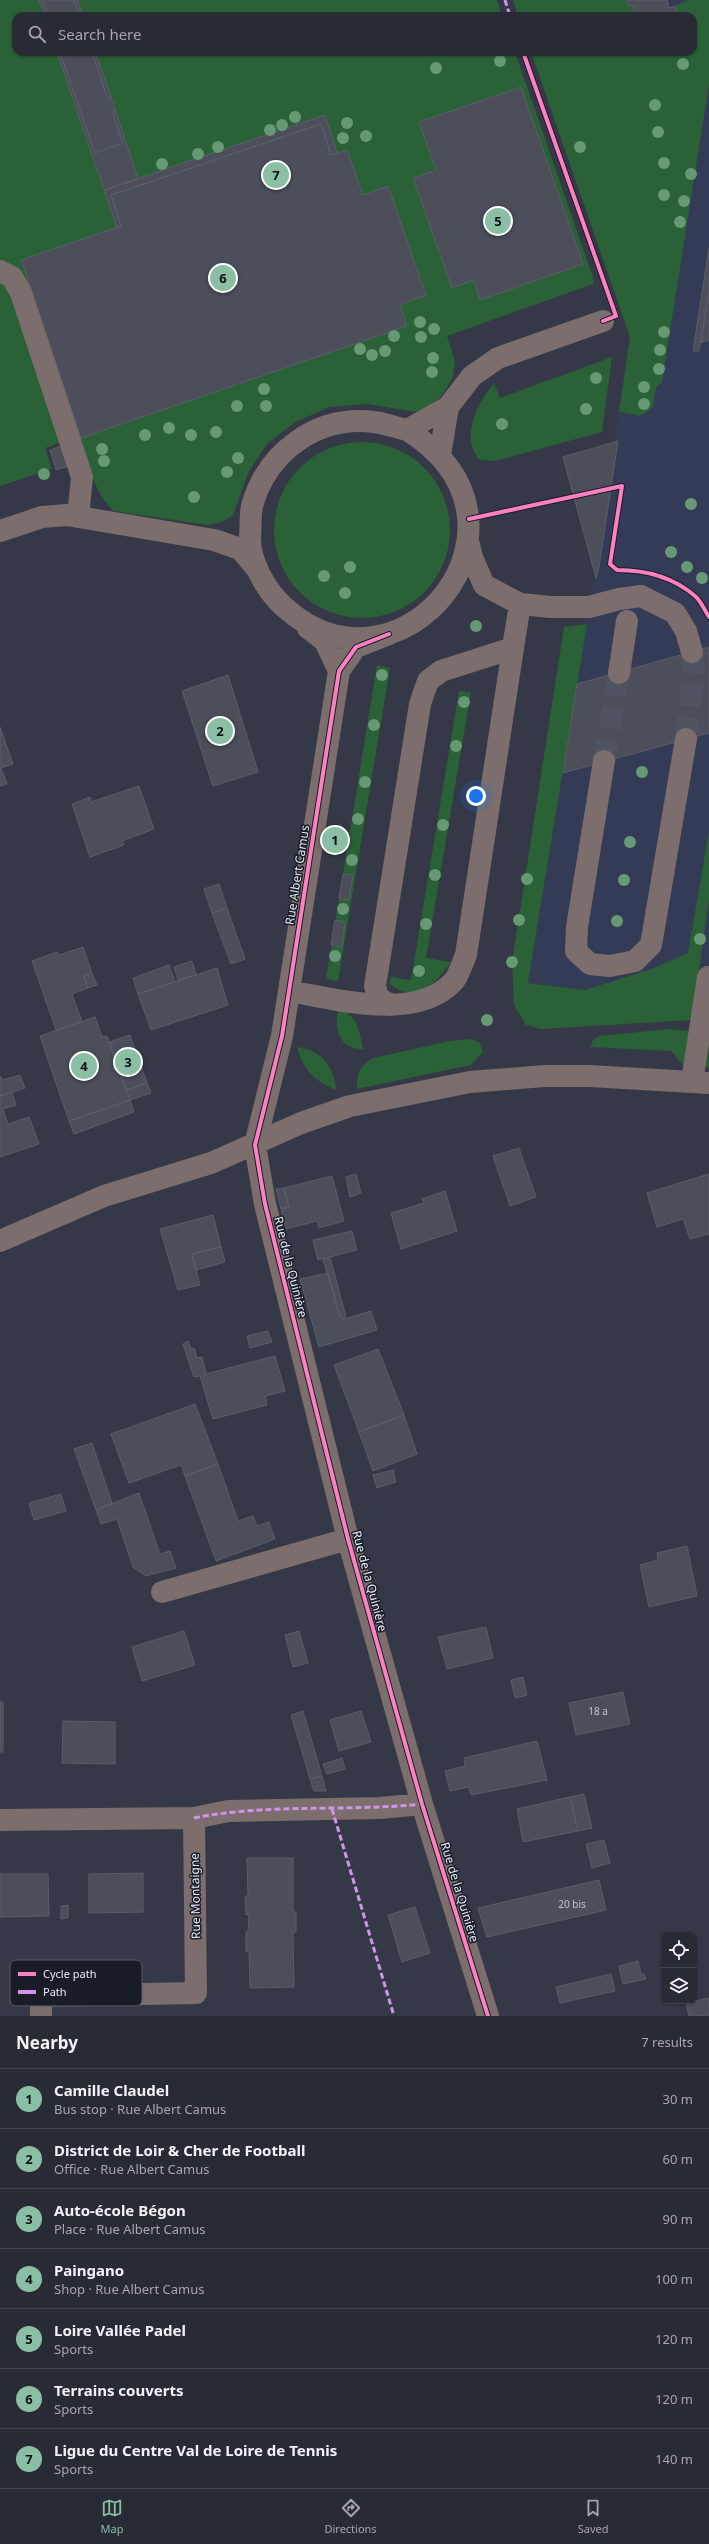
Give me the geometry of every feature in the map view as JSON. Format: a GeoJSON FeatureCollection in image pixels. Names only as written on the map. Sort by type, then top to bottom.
{"type":"FeatureCollection","features":[{"type":"Feature","properties":{"kind":"street"},"geometry":{"type":"LineString","coordinates":[[0,271],[12,277],[21,293],[71,439],[82,476],[78,517]]}},
{"type":"Feature","properties":{"kind":"street"},"geometry":{"type":"LineString","coordinates":[[407,430],[448,407],[472,376],[498,358],[603,321]]}},
{"type":"Feature","properties":{"kind":"street"},"geometry":{"type":"LineString","coordinates":[[440,455],[448,407]]}},
{"type":"Feature","properties":{"kind":"street"},"geometry":{"type":"LineString","coordinates":[[214,540],[238,531],[252,507],[263,477],[283,451],[310,432],[341,422],[374,422],[407,430],[425,442],[440,455],[456,476],[474,524],[472,557],[484,585]]}},
{"type":"Feature","properties":{"kind":"street"},"geometry":{"type":"LineString","coordinates":[[252,507],[250,540],[258,570]]}},
{"type":"Feature","properties":{"kind":"street"},"geometry":{"type":"LineString","coordinates":[[0,531],[42,517],[78,517],[214,540],[240,549],[258,570],[274,597],[297,619],[325,641],[339,671]]}},
{"type":"Feature","properties":{"kind":"street"},"geometry":{"type":"LineString","coordinates":[[443,598],[460,570],[474,524]]}},
{"type":"Feature","properties":{"kind":"street"},"geometry":{"type":"LineString","coordinates":[[297,619],[325,632],[356,638],[389,634],[419,620],[443,598],[463,587],[484,585],[520,604],[589,607],[619,599],[641,596],[675,613],[686,631],[692,652]]}},
{"type":"Feature","properties":{"kind":"street"},"geometry":{"type":"LineString","coordinates":[[289,991],[359,1002],[407,1005],[434,997],[454,982],[466,955],[520,604]]}},
{"type":"Feature","properties":{"kind":"street"},"geometry":{"type":"LineString","coordinates":[[619,673],[627,621]]}},
{"type":"Feature","properties":{"kind":"street","name":"Rue Albert Camus"},"geometry":{"type":"LineString","coordinates":[[255,1145],[282,1036],[339,671],[356,647],[389,634]]}},
{"type":"Feature","properties":{"kind":"street"},"geometry":{"type":"LineString","coordinates":[[391,1005],[378,998],[375,986],[420,704],[428,681],[441,671],[513,648]]}},
{"type":"Feature","properties":{"kind":"street"},"geometry":{"type":"LineString","coordinates":[[604,762],[577,927],[576,951],[590,964],[610,966],[635,961],[651,945],[686,739]]}},
{"type":"Feature","properties":{"kind":"street"},"geometry":{"type":"LineString","coordinates":[[0,1241],[104,1196],[211,1163],[255,1145],[301,1123],[350,1106],[470,1082],[544,1076],[590,1076],[700,1083],[708,977]]}},
{"type":"Feature","properties":{"kind":"street","name":"Rue de la Quinière"},"geometry":{"type":"LineString","coordinates":[[255,1145],[265,1204],[348,1539],[422,1804],[488,2016]]}},
{"type":"Feature","properties":{"kind":"street"},"geometry":{"type":"LineString","coordinates":[[162,1592],[348,1539]]}},
{"type":"Feature","properties":{"kind":"street"},"geometry":{"type":"LineString","coordinates":[[0,1820],[194,1818],[228,1811],[380,1808],[422,1804]]}},
{"type":"Feature","properties":{"kind":"street","name":"Rue Montaigne"},"geometry":{"type":"LineString","coordinates":[[142,1994],[196,1993],[194,1818]]}},
{"type":"Feature","properties":{"kind":"shaded area"},"geometry":{"type":"Polygon","coordinates":[[[518,0],[709,0],[709,977],[654,968],[585,990],[528,983],[587,624],[631,327],[692,56],[697,56],[697,12],[522,12],[518,0]]]}},
{"type":"Feature","properties":{"kind":"green space"},"geometry":{"type":"Polygon","coordinates":[[[0,0],[497,0],[501,12],[12,12],[12,56],[516,56],[594,280],[593,284],[447,336],[455,361],[453,377],[443,394],[431,406],[415,412],[368,404],[329,407],[294,423],[267,444],[249,471],[233,515],[223,522],[207,525],[114,511],[101,495],[96,486],[80,436],[45,448],[52,469],[0,486],[0,0]]]}},
{"type":"Feature","properties":{"kind":"green space"},"geometry":{"type":"Polygon","coordinates":[[[513,0],[627,0],[628,6],[632,5],[634,12],[517,12],[513,0]]]}},
{"type":"Feature","properties":{"kind":"green space"},"geometry":{"type":"Polygon","coordinates":[[[688,0],[709,0],[709,84],[662,382],[656,387],[653,407],[640,416],[619,412],[630,337],[532,56],[697,56],[697,12],[677,12],[675,6],[688,0]]]}},
{"type":"Feature","properties":{"kind":"green space"},"geometry":{"type":"Polygon","coordinates":[[[612,357],[602,432],[495,461],[480,460],[474,451],[471,441],[473,420],[482,400],[494,383],[500,398],[612,357]]]}},
{"type":"Feature","properties":{"kind":"green space"},"geometry":{"type":"Polygon","coordinates":[[[353,442],[371,442],[396,448],[411,456],[425,467],[436,481],[444,496],[449,513],[449,547],[444,564],[436,579],[425,593],[411,604],[388,615],[371,618],[353,618],[328,612],[313,604],[299,593],[288,579],[277,556],[274,539],[274,521],[280,496],[288,481],[299,467],[313,456],[336,445],[353,442]]]}},
{"type":"Feature","properties":{"kind":"green space"},"geometry":{"type":"Polygon","coordinates":[[[587,624],[528,983],[585,990],[654,968],[688,953],[709,831],[709,899],[692,1020],[541,1029],[526,1025],[514,1005],[512,962],[564,627],[587,624]]]}},
{"type":"Feature","properties":{"kind":"green space"},"geometry":{"type":"Polygon","coordinates":[[[377,665],[390,668],[338,981],[326,979],[377,665]]]}},
{"type":"Feature","properties":{"kind":"green space"},"geometry":{"type":"Polygon","coordinates":[[[459,691],[471,692],[426,958],[451,962],[439,978],[432,984],[425,989],[409,993],[390,984],[390,977],[411,980],[459,691]]]}},
{"type":"Feature","properties":{"kind":"green space"},"geometry":{"type":"Polygon","coordinates":[[[338,1009],[350,1015],[354,1019],[359,1030],[363,1049],[348,1046],[343,1042],[338,1030],[338,1009]]]}},
{"type":"Feature","properties":{"kind":"green space"},"geometry":{"type":"Polygon","coordinates":[[[670,1029],[709,1033],[709,1068],[683,1065],[671,1051],[590,1047],[593,1040],[600,1036],[670,1029]]]}},
{"type":"Feature","properties":{"kind":"green space"},"geometry":{"type":"Polygon","coordinates":[[[471,1039],[480,1043],[483,1052],[471,1065],[357,1089],[358,1074],[360,1070],[373,1058],[450,1041],[471,1039]]]}},
{"type":"Feature","properties":{"kind":"green space"},"geometry":{"type":"Polygon","coordinates":[[[297,1047],[314,1052],[325,1061],[332,1073],[337,1090],[316,1079],[306,1069],[297,1047]]]}},
{"type":"Feature","properties":{"kind":"building"},"geometry":{"type":"Polygon","coordinates":[[[39,0],[43,0],[47,12],[44,12],[39,0]]]}},
{"type":"Feature","properties":{"kind":"building"},"geometry":{"type":"Polygon","coordinates":[[[43,0],[74,0],[78,12],[47,12],[43,0]]]}},
{"type":"Feature","properties":{"kind":"building"},"geometry":{"type":"Polygon","coordinates":[[[74,0],[78,0],[82,12],[78,12],[74,0]]]}},
{"type":"Feature","properties":{"kind":"building"},"geometry":{"type":"Polygon","coordinates":[[[627,0],[667,0],[669,8],[675,6],[677,12],[634,12],[632,5],[628,6],[627,0]]]}},
{"type":"Feature","properties":{"kind":"building"},"geometry":{"type":"Polygon","coordinates":[[[58,56],[61,56],[95,153],[123,143],[113,114],[115,109],[138,179],[104,190],[58,56]]]}},
{"type":"Feature","properties":{"kind":"building"},"geometry":{"type":"Polygon","coordinates":[[[61,56],[93,56],[107,97],[114,103],[113,114],[123,143],[95,153],[61,56]]]}},
{"type":"Feature","properties":{"kind":"building"},"geometry":{"type":"Polygon","coordinates":[[[93,56],[96,56],[112,99],[107,97],[93,56]]]}},
{"type":"Feature","properties":{"kind":"building"},"geometry":{"type":"Polygon","coordinates":[[[521,87],[583,264],[480,300],[474,280],[452,288],[413,178],[436,170],[419,122],[521,87]]]}},
{"type":"Feature","properties":{"kind":"building"},"geometry":{"type":"Polygon","coordinates":[[[325,115],[337,153],[331,155],[321,124],[111,195],[121,226],[117,228],[104,190],[325,115]]]}},
{"type":"Feature","properties":{"kind":"building"},"geometry":{"type":"Polygon","coordinates":[[[321,124],[331,155],[347,150],[363,195],[388,186],[426,295],[400,305],[407,326],[81,438],[21,260],[121,226],[111,195],[321,124]]]}},
{"type":"Feature","properties":{"kind":"building"},"geometry":{"type":"Polygon","coordinates":[[[709,248],[709,291],[699,351],[693,351],[709,248]]]}},
{"type":"Feature","properties":{"kind":"building"},"geometry":{"type":"Polygon","coordinates":[[[709,291],[709,340],[701,343],[709,291]]]}},
{"type":"Feature","properties":{"kind":"building"},"geometry":{"type":"Polygon","coordinates":[[[618,441],[599,567],[596,578],[563,457],[618,441]]]}},
{"type":"Feature","properties":{"kind":"building"},"geometry":{"type":"Polygon","coordinates":[[[61,446],[68,466],[56,470],[50,450],[61,446]]]}},
{"type":"Feature","properties":{"kind":"building"},"geometry":{"type":"Polygon","coordinates":[[[709,647],[709,733],[563,773],[577,684],[709,647]]]}},
{"type":"Feature","properties":{"kind":"building"},"geometry":{"type":"Polygon","coordinates":[[[228,675],[258,772],[213,786],[182,691],[228,675]]]}},
{"type":"Feature","properties":{"kind":"building"},"geometry":{"type":"Polygon","coordinates":[[[0,727],[13,764],[1,768],[7,784],[0,786],[0,727]]]}},
{"type":"Feature","properties":{"kind":"building"},"geometry":{"type":"Polygon","coordinates":[[[139,786],[154,829],[122,841],[124,845],[90,857],[72,804],[90,797],[91,802],[139,786]]]}},
{"type":"Feature","properties":{"kind":"building"},"geometry":{"type":"Polygon","coordinates":[[[343,874],[353,875],[349,900],[339,898],[343,874]]]}},
{"type":"Feature","properties":{"kind":"building"},"geometry":{"type":"Polygon","coordinates":[[[219,884],[227,908],[212,913],[204,889],[219,884]]]}},
{"type":"Feature","properties":{"kind":"building"},"geometry":{"type":"Polygon","coordinates":[[[227,908],[245,959],[231,964],[212,913],[227,908]]]}},
{"type":"Feature","properties":{"kind":"building"},"geometry":{"type":"Polygon","coordinates":[[[335,920],[345,922],[342,947],[331,945],[335,920]]]}},
{"type":"Feature","properties":{"kind":"building"},"geometry":{"type":"Polygon","coordinates":[[[83,947],[92,973],[84,976],[88,988],[72,994],[82,1022],[56,1030],[32,961],[57,952],[59,955],[83,947]]]}},
{"type":"Feature","properties":{"kind":"building"},"geometry":{"type":"Polygon","coordinates":[[[192,961],[196,975],[178,980],[174,967],[192,961]]]}},
{"type":"Feature","properties":{"kind":"building"},"geometry":{"type":"Polygon","coordinates":[[[169,965],[175,982],[138,994],[133,978],[169,965]]]}},
{"type":"Feature","properties":{"kind":"building"},"geometry":{"type":"Polygon","coordinates":[[[217,968],[228,1005],[151,1030],[138,994],[217,968]]]}},
{"type":"Feature","properties":{"kind":"building"},"geometry":{"type":"Polygon","coordinates":[[[92,973],[97,985],[88,988],[84,976],[92,973]]]}},
{"type":"Feature","properties":{"kind":"building"},"geometry":{"type":"Polygon","coordinates":[[[95,1017],[102,1037],[107,1036],[130,1100],[69,1121],[40,1036],[95,1017]]]}},
{"type":"Feature","properties":{"kind":"building"},"geometry":{"type":"Polygon","coordinates":[[[130,1035],[147,1083],[126,1090],[109,1042],[130,1035]]]}},
{"type":"Feature","properties":{"kind":"building"},"geometry":{"type":"Polygon","coordinates":[[[20,1075],[25,1088],[0,1096],[0,1076],[2,1080],[20,1075]]]}},
{"type":"Feature","properties":{"kind":"building"},"geometry":{"type":"Polygon","coordinates":[[[147,1083],[151,1093],[130,1100],[126,1090],[147,1083]]]}},
{"type":"Feature","properties":{"kind":"building"},"geometry":{"type":"Polygon","coordinates":[[[12,1092],[16,1105],[3,1109],[8,1124],[29,1117],[39,1144],[0,1157],[0,1096],[12,1092]]]}},
{"type":"Feature","properties":{"kind":"building"},"geometry":{"type":"Polygon","coordinates":[[[130,1100],[134,1112],[74,1134],[69,1121],[130,1100]]]}},
{"type":"Feature","properties":{"kind":"building"},"geometry":{"type":"Polygon","coordinates":[[[519,1148],[536,1197],[510,1206],[493,1156],[519,1148]]]}},
{"type":"Feature","properties":{"kind":"building"},"geometry":{"type":"Polygon","coordinates":[[[356,1174],[361,1193],[350,1197],[346,1177],[356,1174]]]}},
{"type":"Feature","properties":{"kind":"building"},"geometry":{"type":"Polygon","coordinates":[[[709,1174],[709,1234],[690,1239],[683,1219],[657,1227],[647,1193],[709,1174]]]}},
{"type":"Feature","properties":{"kind":"building"},"geometry":{"type":"Polygon","coordinates":[[[332,1176],[344,1221],[319,1228],[317,1221],[286,1229],[281,1209],[289,1207],[284,1188],[332,1176]]]}},
{"type":"Feature","properties":{"kind":"building"},"geometry":{"type":"Polygon","coordinates":[[[284,1188],[289,1207],[281,1209],[276,1189],[284,1188]]]}},
{"type":"Feature","properties":{"kind":"building"},"geometry":{"type":"Polygon","coordinates":[[[445,1191],[457,1231],[401,1249],[391,1213],[424,1203],[422,1199],[445,1191]]]}},
{"type":"Feature","properties":{"kind":"building"},"geometry":{"type":"Polygon","coordinates":[[[213,1215],[221,1247],[192,1254],[200,1285],[178,1290],[160,1229],[213,1215]]]}},
{"type":"Feature","properties":{"kind":"building"},"geometry":{"type":"Polygon","coordinates":[[[352,1231],[357,1250],[318,1260],[313,1240],[352,1231]]]}},
{"type":"Feature","properties":{"kind":"building"},"geometry":{"type":"Polygon","coordinates":[[[221,1247],[225,1262],[196,1270],[192,1254],[221,1247]]]}},
{"type":"Feature","properties":{"kind":"building"},"geometry":{"type":"Polygon","coordinates":[[[330,1257],[346,1317],[344,1319],[340,1316],[323,1259],[330,1257]]]}},
{"type":"Feature","properties":{"kind":"building"},"geometry":{"type":"Polygon","coordinates":[[[328,1273],[340,1317],[344,1319],[371,1311],[377,1330],[319,1347],[300,1279],[328,1273]]]}},
{"type":"Feature","properties":{"kind":"building"},"geometry":{"type":"Polygon","coordinates":[[[268,1331],[272,1342],[250,1348],[247,1336],[268,1331]]]}},
{"type":"Feature","properties":{"kind":"building"},"geometry":{"type":"Polygon","coordinates":[[[188,1341],[191,1349],[194,1348],[197,1358],[202,1357],[206,1374],[275,1356],[285,1391],[265,1396],[267,1405],[213,1419],[200,1376],[194,1377],[183,1344],[188,1341]]]}},
{"type":"Feature","properties":{"kind":"building"},"geometry":{"type":"Polygon","coordinates":[[[378,1349],[404,1415],[359,1432],[334,1365],[378,1349]]]}},
{"type":"Feature","properties":{"kind":"building"},"geometry":{"type":"Polygon","coordinates":[[[195,1404],[218,1464],[185,1476],[181,1465],[129,1483],[111,1434],[195,1404]]]}},
{"type":"Feature","properties":{"kind":"building"},"geometry":{"type":"Polygon","coordinates":[[[404,1415],[417,1454],[373,1471],[359,1432],[404,1415]]]}},
{"type":"Feature","properties":{"kind":"building"},"geometry":{"type":"Polygon","coordinates":[[[92,1443],[112,1503],[96,1510],[74,1449],[92,1443]]]}},
{"type":"Feature","properties":{"kind":"building"},"geometry":{"type":"Polygon","coordinates":[[[218,1464],[238,1521],[253,1516],[257,1526],[269,1522],[275,1539],[216,1561],[185,1476],[218,1464]]]}},
{"type":"Feature","properties":{"kind":"building"},"geometry":{"type":"Polygon","coordinates":[[[393,1470],[396,1482],[377,1488],[373,1475],[393,1470]]]}},
{"type":"Feature","properties":{"kind":"building"},"geometry":{"type":"Polygon","coordinates":[[[139,1493],[160,1554],[170,1551],[176,1568],[146,1576],[133,1567],[117,1519],[101,1524],[96,1510],[139,1493]]]}},
{"type":"Feature","properties":{"kind":"building"},"geometry":{"type":"Polygon","coordinates":[[[61,1494],[66,1511],[34,1520],[29,1503],[61,1494]]]}},
{"type":"Feature","properties":{"kind":"building"},"geometry":{"type":"Polygon","coordinates":[[[687,1546],[697,1596],[649,1607],[640,1565],[658,1560],[657,1553],[687,1546]]]}},
{"type":"Feature","properties":{"kind":"building"},"geometry":{"type":"Polygon","coordinates":[[[486,1627],[493,1658],[447,1669],[438,1637],[486,1627]]]}},
{"type":"Feature","properties":{"kind":"building"},"geometry":{"type":"Polygon","coordinates":[[[184,1631],[195,1665],[142,1681],[132,1647],[184,1631]]]}},
{"type":"Feature","properties":{"kind":"building"},"geometry":{"type":"Polygon","coordinates":[[[299,1631],[308,1663],[293,1667],[285,1635],[299,1631]]]}},
{"type":"Feature","properties":{"kind":"building"},"geometry":{"type":"Polygon","coordinates":[[[523,1677],[527,1695],[515,1698],[511,1680],[523,1677]]]}},
{"type":"Feature","properties":{"kind":"building"},"geometry":{"type":"Polygon","coordinates":[[[623,1692],[630,1724],[576,1735],[569,1703],[623,1692]]]}},
{"type":"Feature","properties":{"kind":"building"},"geometry":{"type":"Polygon","coordinates":[[[0,1702],[3,1702],[3,1752],[0,1752],[0,1702]]]}},
{"type":"Feature","properties":{"kind":"building"},"geometry":{"type":"Polygon","coordinates":[[[303,1711],[322,1776],[310,1779],[291,1715],[303,1711]]]}},
{"type":"Feature","properties":{"kind":"building"},"geometry":{"type":"Polygon","coordinates":[[[361,1711],[371,1742],[339,1751],[330,1720],[361,1711]]]}},
{"type":"Feature","properties":{"kind":"building"},"geometry":{"type":"Polygon","coordinates":[[[63,1721],[115,1722],[115,1764],[62,1763],[63,1721]]]}},
{"type":"Feature","properties":{"kind":"building"},"geometry":{"type":"Polygon","coordinates":[[[537,1741],[547,1780],[471,1795],[469,1787],[450,1791],[445,1771],[465,1766],[464,1758],[537,1741]]]}},
{"type":"Feature","properties":{"kind":"building"},"geometry":{"type":"Polygon","coordinates":[[[342,1758],[345,1769],[327,1774],[323,1764],[342,1758]]]}},
{"type":"Feature","properties":{"kind":"building"},"geometry":{"type":"Polygon","coordinates":[[[322,1776],[326,1791],[314,1791],[310,1779],[322,1776]]]}},
{"type":"Feature","properties":{"kind":"building"},"geometry":{"type":"Polygon","coordinates":[[[584,1794],[592,1828],[578,1831],[570,1797],[584,1794]]]}},
{"type":"Feature","properties":{"kind":"building"},"geometry":{"type":"Polygon","coordinates":[[[570,1797],[578,1831],[523,1842],[517,1809],[570,1797]]]}},
{"type":"Feature","properties":{"kind":"building"},"geometry":{"type":"Polygon","coordinates":[[[604,1840],[610,1863],[592,1868],[586,1844],[604,1840]]]}},
{"type":"Feature","properties":{"kind":"building"},"geometry":{"type":"Polygon","coordinates":[[[247,1858],[293,1858],[293,1912],[296,1912],[296,1932],[293,1932],[294,1987],[250,1988],[249,1952],[246,1951],[246,1932],[248,1932],[249,1914],[246,1915],[245,1896],[248,1896],[247,1858]]]}},
{"type":"Feature","properties":{"kind":"building"},"geometry":{"type":"Polygon","coordinates":[[[143,1873],[143,1912],[89,1913],[89,1874],[143,1873]]]}},
{"type":"Feature","properties":{"kind":"building"},"geometry":{"type":"Polygon","coordinates":[[[0,1874],[48,1874],[49,1916],[0,1917],[0,1874]]]}},
{"type":"Feature","properties":{"kind":"building"},"geometry":{"type":"Polygon","coordinates":[[[599,1880],[606,1910],[487,1937],[478,1908],[599,1880]]]}},
{"type":"Feature","properties":{"kind":"building"},"geometry":{"type":"Polygon","coordinates":[[[68,1905],[68,1918],[61,1919],[61,1906],[68,1905]]]}},
{"type":"Feature","properties":{"kind":"building"},"geometry":{"type":"Polygon","coordinates":[[[415,1907],[430,1953],[402,1962],[388,1915],[415,1907]]]}},
{"type":"Feature","properties":{"kind":"building"},"geometry":{"type":"Polygon","coordinates":[[[638,1961],[641,1974],[644,1974],[646,1979],[623,1984],[619,1966],[638,1961]]]}},
{"type":"Feature","properties":{"kind":"building"},"geometry":{"type":"Polygon","coordinates":[[[611,1974],[615,1991],[560,2003],[556,1987],[611,1974]]]}},
{"type":"Feature","properties":{"kind":"building"},"geometry":{"type":"Polygon","coordinates":[[[709,1998],[709,2016],[689,2016],[686,2004],[697,2004],[697,2001],[709,1998]]]}},
{"type":"Feature","properties":{"kind":"tunnel"},"geometry":{"type":"LineString","coordinates":[[686,739],[694,667],[692,652]]}},
{"type":"Feature","properties":{"kind":"tunnel"},"geometry":{"type":"LineString","coordinates":[[604,761],[619,673]]}},
{"type":"Feature","properties":{"kind":"marked path"},"geometry":{"type":"LineString","coordinates":[[505,0],[509,12]]}},
{"type":"Feature","properties":{"kind":"marked path"},"geometry":{"type":"LineString","coordinates":[[194,1818],[222,1813],[279,1809],[422,1804]]}},
{"type":"Feature","properties":{"kind":"marked path"},"geometry":{"type":"LineString","coordinates":[[332,1809],[394,2016]]}},
{"type":"Feature","properties":{"kind":"cycle path"},"geometry":{"type":"LineString","coordinates":[[524,56],[616,316],[603,321]]}},
{"type":"Feature","properties":{"kind":"cycle path"},"geometry":{"type":"LineString","coordinates":[[469,519],[622,486],[610,564],[617,570],[638,571],[668,579],[686,589],[697,598],[709,617]]}},
{"type":"Feature","properties":{"kind":"cycle path"},"geometry":{"type":"LineString","coordinates":[[389,634],[356,647],[339,671],[282,1036],[255,1145],[265,1204],[348,1539],[422,1804],[488,2016]]}},
{"type":"Feature","properties":{"kind":"place","name":"Ligue du Centre Val de Loire de Tennis"},"geometry":{"type":"Point","coordinates":[276,175]}},
{"type":"Feature","properties":{"kind":"place","name":"Loire Vallée Padel"},"geometry":{"type":"Point","coordinates":[498,221]}},
{"type":"Feature","properties":{"kind":"place","name":"Terrains couverts"},"geometry":{"type":"Point","coordinates":[223,278]}},
{"type":"Feature","properties":{"kind":"place","name":"District de Loir & Cher de Football"},"geometry":{"type":"Point","coordinates":[220,731]}},
{"type":"Feature","properties":{"kind":"place","name":"Camille Claudel"},"geometry":{"type":"Point","coordinates":[335,840]}},
{"type":"Feature","properties":{"kind":"place","name":"Auto-école Bégon"},"geometry":{"type":"Point","coordinates":[128,1062]}},
{"type":"Feature","properties":{"kind":"place","name":"Paingano"},"geometry":{"type":"Point","coordinates":[84,1066]}}]}
